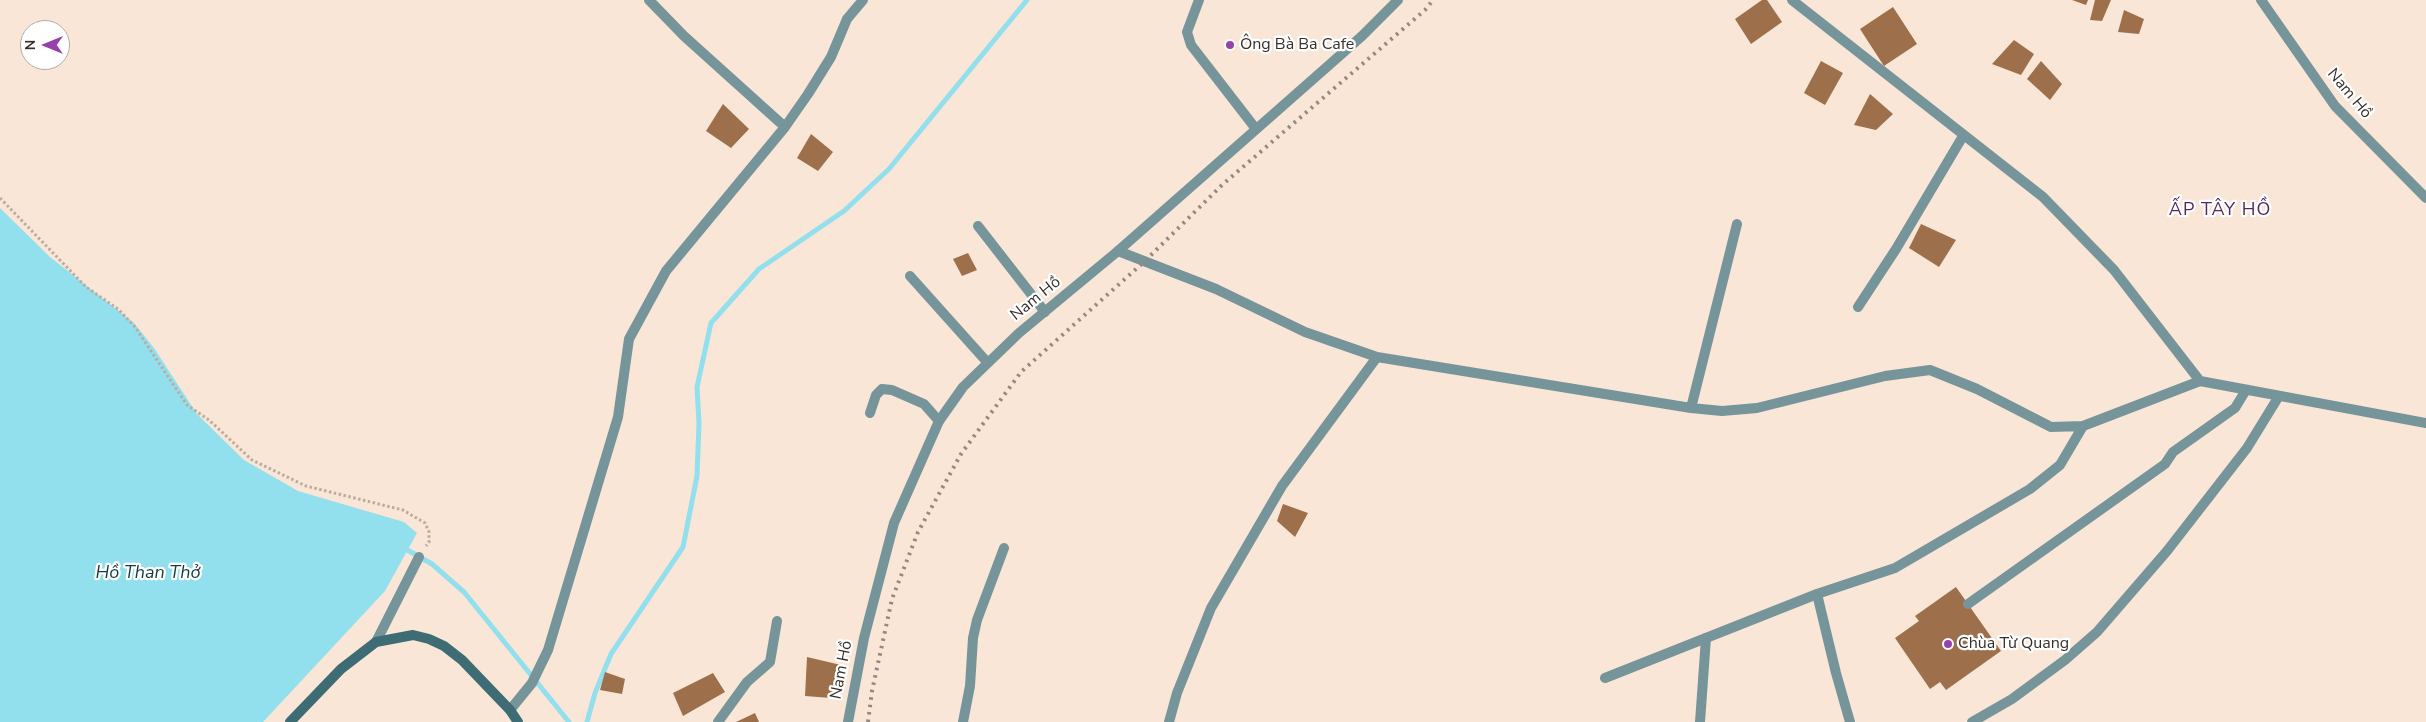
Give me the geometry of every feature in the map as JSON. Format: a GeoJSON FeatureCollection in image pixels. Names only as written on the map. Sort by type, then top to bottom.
{"type":"FeatureCollection","features":[{"type":"Feature","properties":{"kind":"main road"},"geometry":{"type":"LineString","coordinates":[[290,722],[342,669],[376,642],[413,636],[429,639],[444,646],[462,660],[510,710],[518,722]]}},
{"type":"Feature","properties":{"kind":"street"},"geometry":{"type":"LineString","coordinates":[[649,0],[684,36],[785,127]]}},
{"type":"Feature","properties":{"kind":"street"},"geometry":{"type":"LineString","coordinates":[[510,710],[532,683],[548,650],[618,417],[628,339],[666,271],[785,127],[808,94],[830,57],[847,19],[863,0]]}},
{"type":"Feature","properties":{"kind":"street"},"geometry":{"type":"LineString","coordinates":[[1198,0],[1187,32],[1191,45],[1256,129]]}},
{"type":"Feature","properties":{"kind":"street","name":"Nam Hồ"},"geometry":{"type":"LineString","coordinates":[[848,722],[864,638],[894,523],[939,421],[962,387],[987,362],[1118,251],[1362,36],[1398,0]]}},
{"type":"Feature","properties":{"kind":"street"},"geometry":{"type":"LineString","coordinates":[[1792,0],[2043,197],[2114,270],[2200,381]]}},
{"type":"Feature","properties":{"kind":"street","name":"Nam Hồ"},"geometry":{"type":"LineString","coordinates":[[2261,0],[2335,106],[2426,198]]}},
{"type":"Feature","properties":{"kind":"street"},"geometry":{"type":"LineString","coordinates":[[1858,307],[1896,249],[1963,136]]}},
{"type":"Feature","properties":{"kind":"street"},"geometry":{"type":"LineString","coordinates":[[1691,408],[1737,224]]}},
{"type":"Feature","properties":{"kind":"street"},"geometry":{"type":"LineString","coordinates":[[978,226],[1045,312]]}},
{"type":"Feature","properties":{"kind":"street"},"geometry":{"type":"LineString","coordinates":[[1118,251],[1216,289],[1305,332],[1377,357],[1691,408],[1722,411],[1757,408],[1886,376],[1930,370],[1977,389],[2051,427],[2083,426],[2200,381],[2426,423]]}},
{"type":"Feature","properties":{"kind":"street"},"geometry":{"type":"LineString","coordinates":[[910,276],[987,362]]}},
{"type":"Feature","properties":{"kind":"street"},"geometry":{"type":"LineString","coordinates":[[1169,722],[1177,693],[1211,608],[1282,486],[1377,357]]}},
{"type":"Feature","properties":{"kind":"street"},"geometry":{"type":"LineString","coordinates":[[870,413],[876,395],[882,389],[892,390],[924,404],[939,421]]}},
{"type":"Feature","properties":{"kind":"street"},"geometry":{"type":"LineString","coordinates":[[1968,604],[2165,464],[2173,452],[2235,408],[2246,390]]}},
{"type":"Feature","properties":{"kind":"street"},"geometry":{"type":"LineString","coordinates":[[1972,722],[2012,699],[2065,660],[2097,632],[2184,529],[2247,448],[2279,396]]}},
{"type":"Feature","properties":{"kind":"street"},"geometry":{"type":"LineString","coordinates":[[1605,678],[1817,594],[1894,568],[2030,490],[2060,465],[2083,426]]}},
{"type":"Feature","properties":{"kind":"street"},"geometry":{"type":"LineString","coordinates":[[963,722],[970,686],[976,620],[1004,548]]}},
{"type":"Feature","properties":{"kind":"street"},"geometry":{"type":"LineString","coordinates":[[376,642],[419,557]]}},
{"type":"Feature","properties":{"kind":"street"},"geometry":{"type":"LineString","coordinates":[[1817,594],[1850,722]]}},
{"type":"Feature","properties":{"kind":"street"},"geometry":{"type":"LineString","coordinates":[[718,722],[747,682],[770,662],[777,621]]}},
{"type":"Feature","properties":{"kind":"street"},"geometry":{"type":"LineString","coordinates":[[1700,722],[1706,638]]}},
{"type":"Feature","properties":{"kind":"path"},"geometry":{"type":"LineString","coordinates":[[0,198],[86,287],[118,309],[135,327],[187,406],[209,420],[252,460],[306,486],[402,510],[425,523],[429,532]]}},
{"type":"Feature","properties":{"kind":"water","name":"Hồ Than Thở"},"geometry":{"type":"Polygon","coordinates":[[[0,208],[50,257],[134,323],[154,348],[197,414],[244,460],[298,491],[404,522],[417,533],[385,591],[263,722],[0,722],[0,208]]]}},
{"type":"Feature","properties":{"kind":"building"},"geometry":{"type":"Polygon","coordinates":[[[1762,0],[1767,0],[1782,22],[1751,44],[1735,19],[1762,0]]]}},
{"type":"Feature","properties":{"kind":"building"},"geometry":{"type":"Polygon","coordinates":[[[2072,0],[2088,0],[2086,5],[2072,0]]]}},
{"type":"Feature","properties":{"kind":"building"},"geometry":{"type":"Polygon","coordinates":[[[2095,0],[2111,0],[2102,21],[2090,20],[2095,0]]]}},
{"type":"Feature","properties":{"kind":"building"},"geometry":{"type":"Polygon","coordinates":[[[1893,7],[1917,44],[1884,66],[1860,29],[1893,7]]]}},
{"type":"Feature","properties":{"kind":"building"},"geometry":{"type":"Polygon","coordinates":[[[2124,10],[2144,19],[2139,34],[2118,32],[2124,10]]]}},
{"type":"Feature","properties":{"kind":"building"},"geometry":{"type":"Polygon","coordinates":[[[2014,40],[2034,54],[2021,75],[1992,64],[2014,40]]]}},
{"type":"Feature","properties":{"kind":"building"},"geometry":{"type":"Polygon","coordinates":[[[1821,61],[1843,73],[1825,105],[1804,93],[1821,61]]]}},
{"type":"Feature","properties":{"kind":"building"},"geometry":{"type":"Polygon","coordinates":[[[2041,61],[2062,84],[2050,100],[2027,79],[2041,61]]]}},
{"type":"Feature","properties":{"kind":"building"},"geometry":{"type":"Polygon","coordinates":[[[1870,94],[1893,114],[1876,130],[1854,125],[1870,94]]]}},
{"type":"Feature","properties":{"kind":"building"},"geometry":{"type":"Polygon","coordinates":[[[723,104],[749,129],[731,148],[706,131],[723,104]]]}},
{"type":"Feature","properties":{"kind":"building"},"geometry":{"type":"Polygon","coordinates":[[[811,134],[833,152],[818,171],[797,158],[811,134]]]}},
{"type":"Feature","properties":{"kind":"building"},"geometry":{"type":"Polygon","coordinates":[[[1921,224],[1956,240],[1939,267],[1909,248],[1921,224]]]}},
{"type":"Feature","properties":{"kind":"building"},"geometry":{"type":"Polygon","coordinates":[[[968,253],[977,270],[962,276],[953,259],[968,253]]]}},
{"type":"Feature","properties":{"kind":"building"},"geometry":{"type":"Polygon","coordinates":[[[1283,504],[1308,513],[1295,537],[1277,521],[1283,504]]]}},
{"type":"Feature","properties":{"kind":"building","name":"Chùa Từ Quang"},"geometry":{"type":"Polygon","coordinates":[[[1956,587],[2001,651],[1946,690],[1940,682],[1930,689],[1895,638],[1919,621],[1915,616],[1956,587]]]}},
{"type":"Feature","properties":{"kind":"building"},"geometry":{"type":"Polygon","coordinates":[[[807,657],[841,665],[831,698],[805,696],[807,657]]]}},
{"type":"Feature","properties":{"kind":"building"},"geometry":{"type":"Polygon","coordinates":[[[605,672],[625,679],[622,694],[600,690],[605,672]]]}},
{"type":"Feature","properties":{"kind":"building"},"geometry":{"type":"Polygon","coordinates":[[[713,673],[725,692],[683,716],[673,693],[713,673]]]}},
{"type":"Feature","properties":{"kind":"building"},"geometry":{"type":"Polygon","coordinates":[[[755,713],[759,722],[736,722],[755,713]]]}},
{"type":"Feature","properties":{"kind":"waterway"},"geometry":{"type":"LineString","coordinates":[[587,722],[595,693],[611,654],[683,547],[697,476],[699,423],[697,387],[711,323],[759,269],[844,211],[889,169],[1027,0]]}},
{"type":"Feature","properties":{"kind":"waterway"},"geometry":{"type":"LineString","coordinates":[[402,547],[432,564],[464,592],[569,722]]}},
{"type":"Feature","properties":{"kind":"railway"},"geometry":{"type":"LineString","coordinates":[[868,722],[872,691],[892,599],[918,532],[961,454],[1021,372],[1145,261],[1222,185],[1425,10],[1433,0]]}},
{"type":"Feature","properties":{"kind":"place","name":"Ông Bà Ba Cafe"},"geometry":{"type":"Point","coordinates":[1230,45]}},
{"type":"Feature","properties":{"kind":"place","name":"Chùa Từ Quang"},"geometry":{"type":"Point","coordinates":[1948,644]}},
{"type":"Feature","properties":{"kind":"district","name":"ẤP TÂY HỒ"},"geometry":{"type":"Point","coordinates":[2220,211]}}]}
